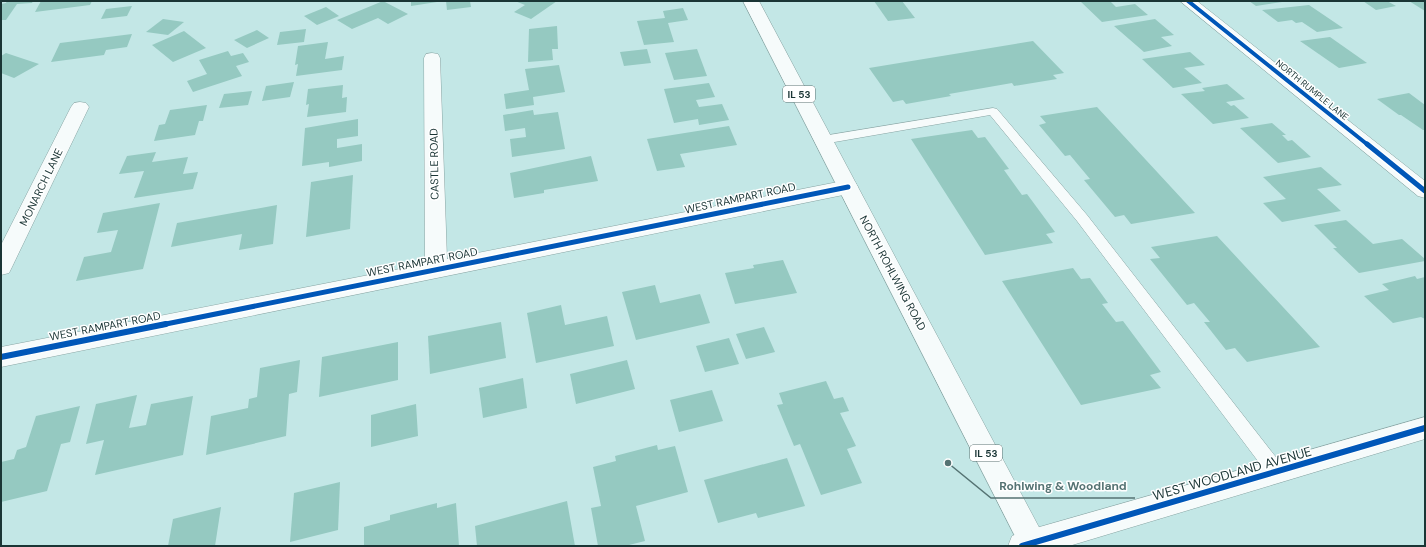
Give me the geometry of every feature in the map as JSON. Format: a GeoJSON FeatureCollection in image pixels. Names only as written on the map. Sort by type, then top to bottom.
{"type":"FeatureCollection","features":[{"type":"Feature","properties":{"kind":"street","name":"NORTH ROHLWING ROAD"},"geometry":{"type":"LineString","coordinates":[[751,1],[848,186],[1030,545]]}},
{"type":"Feature","properties":{"kind":"street","name":"NORTH RUMPLE LANE"},"geometry":{"type":"LineString","coordinates":[[1188,1],[1423,188]]}},
{"type":"Feature","properties":{"kind":"street","name":"CASTLE ROAD"},"geometry":{"type":"LineString","coordinates":[[432,58],[436,270]]}},
{"type":"Feature","properties":{"kind":"street","name":"MONARCH LANE"},"geometry":{"type":"LineString","coordinates":[[1,267],[80,107]]}},
{"type":"Feature","properties":{"kind":"street","name":"WEST RAMPART ROAD"},"geometry":{"type":"LineString","coordinates":[[1,357],[848,186]]}},
{"type":"Feature","properties":{"kind":"street","name":"WEST WOODLAND AVENUE"},"geometry":{"type":"LineString","coordinates":[[1030,545],[1425,428]]}},
{"type":"Feature","properties":{"kind":"lane"},"geometry":{"type":"LineString","coordinates":[[823,140],[993,111],[1082,218],[1276,471]]}},
{"type":"Feature","properties":{"kind":"building"},"geometry":{"type":"Polygon","coordinates":[[[7,1],[33,1],[32,3],[17,4],[6,20],[1,20],[1,4],[6,3],[7,1]]]}},
{"type":"Feature","properties":{"kind":"building"},"geometry":{"type":"Polygon","coordinates":[[[41,1],[92,1],[90,5],[35,12],[41,1]]]}},
{"type":"Feature","properties":{"kind":"building"},"geometry":{"type":"Polygon","coordinates":[[[383,1],[408,14],[388,24],[378,18],[352,29],[337,20],[383,1]]]}},
{"type":"Feature","properties":{"kind":"building"},"geometry":{"type":"Polygon","coordinates":[[[411,1],[437,1],[437,2],[411,6],[411,1]]]}},
{"type":"Feature","properties":{"kind":"building"},"geometry":{"type":"Polygon","coordinates":[[[446,1],[470,1],[471,7],[447,10],[446,1]]]}},
{"type":"Feature","properties":{"kind":"building"},"geometry":{"type":"Polygon","coordinates":[[[515,1],[557,1],[531,19],[514,12],[525,5],[515,1]]]}},
{"type":"Feature","properties":{"kind":"building"},"geometry":{"type":"Polygon","coordinates":[[[874,1],[902,1],[915,18],[888,21],[874,1]]]}},
{"type":"Feature","properties":{"kind":"building"},"geometry":{"type":"Polygon","coordinates":[[[1080,1],[1110,1],[1116,7],[1135,4],[1148,15],[1102,22],[1080,1]]]}},
{"type":"Feature","properties":{"kind":"building"},"geometry":{"type":"Polygon","coordinates":[[[1249,1],[1280,1],[1282,2],[1256,6],[1249,1]]]}},
{"type":"Feature","properties":{"kind":"building"},"geometry":{"type":"Polygon","coordinates":[[[1363,1],[1387,1],[1396,6],[1376,10],[1363,1]]]}},
{"type":"Feature","properties":{"kind":"building"},"geometry":{"type":"Polygon","coordinates":[[[1409,1],[1425,1],[1425,11],[1409,1]]]}},
{"type":"Feature","properties":{"kind":"building"},"geometry":{"type":"Polygon","coordinates":[[[1309,5],[1343,28],[1317,32],[1302,22],[1296,23],[1292,20],[1278,22],[1262,10],[1309,5]]]}},
{"type":"Feature","properties":{"kind":"building"},"geometry":{"type":"Polygon","coordinates":[[[132,6],[127,16],[101,19],[106,9],[132,6]]]}},
{"type":"Feature","properties":{"kind":"building"},"geometry":{"type":"Polygon","coordinates":[[[326,7],[339,16],[317,25],[304,16],[326,7]]]}},
{"type":"Feature","properties":{"kind":"building"},"geometry":{"type":"Polygon","coordinates":[[[683,8],[688,20],[668,23],[674,42],[644,45],[637,21],[665,18],[663,11],[683,8]]]}},
{"type":"Feature","properties":{"kind":"building"},"geometry":{"type":"Polygon","coordinates":[[[163,19],[184,22],[168,35],[146,32],[163,19]]]}},
{"type":"Feature","properties":{"kind":"building"},"geometry":{"type":"Polygon","coordinates":[[[1155,19],[1174,35],[1161,37],[1172,46],[1144,52],[1114,26],[1155,19]]]}},
{"type":"Feature","properties":{"kind":"building"},"geometry":{"type":"Polygon","coordinates":[[[557,26],[558,49],[552,49],[553,60],[528,62],[529,29],[557,26]]]}},
{"type":"Feature","properties":{"kind":"building"},"geometry":{"type":"Polygon","coordinates":[[[306,29],[304,42],[277,45],[280,32],[306,29]]]}},
{"type":"Feature","properties":{"kind":"building"},"geometry":{"type":"Polygon","coordinates":[[[257,30],[269,38],[247,48],[234,40],[257,30]]]}},
{"type":"Feature","properties":{"kind":"building"},"geometry":{"type":"Polygon","coordinates":[[[184,31],[206,48],[173,62],[152,45],[184,31]]]}},
{"type":"Feature","properties":{"kind":"building"},"geometry":{"type":"Polygon","coordinates":[[[132,34],[127,47],[106,50],[104,55],[51,62],[60,43],[132,34]]]}},
{"type":"Feature","properties":{"kind":"building"},"geometry":{"type":"Polygon","coordinates":[[[1330,37],[1367,63],[1339,68],[1300,41],[1330,37]]]}},
{"type":"Feature","properties":{"kind":"building"},"geometry":{"type":"Polygon","coordinates":[[[1033,41],[1064,73],[1053,75],[1057,79],[1014,86],[1012,83],[949,94],[951,96],[906,104],[903,100],[893,102],[869,68],[1033,41]]]}},
{"type":"Feature","properties":{"kind":"building"},"geometry":{"type":"Polygon","coordinates":[[[328,42],[325,59],[344,56],[342,70],[296,76],[298,64],[295,65],[298,46],[328,42]]]}},
{"type":"Feature","properties":{"kind":"building"},"geometry":{"type":"Polygon","coordinates":[[[647,49],[651,63],[624,66],[620,52],[647,49]]]}},
{"type":"Feature","properties":{"kind":"building"},"geometry":{"type":"Polygon","coordinates":[[[697,49],[707,76],[674,80],[665,53],[697,49]]]}},
{"type":"Feature","properties":{"kind":"building"},"geometry":{"type":"Polygon","coordinates":[[[228,51],[231,56],[243,53],[249,62],[236,66],[242,76],[193,92],[187,81],[207,74],[199,60],[228,51]]]}},
{"type":"Feature","properties":{"kind":"building"},"geometry":{"type":"Polygon","coordinates":[[[1190,52],[1205,65],[1184,68],[1202,83],[1173,88],[1142,59],[1190,52]]]}},
{"type":"Feature","properties":{"kind":"building"},"geometry":{"type":"Polygon","coordinates":[[[6,53],[39,64],[14,78],[1,73],[1,56],[6,53]]]}},
{"type":"Feature","properties":{"kind":"building"},"geometry":{"type":"Polygon","coordinates":[[[559,65],[565,92],[533,97],[534,105],[506,109],[504,94],[529,90],[525,69],[559,65]]]}},
{"type":"Feature","properties":{"kind":"building"},"geometry":{"type":"Polygon","coordinates":[[[294,82],[290,97],[262,101],[266,86],[294,82]]]}},
{"type":"Feature","properties":{"kind":"building"},"geometry":{"type":"Polygon","coordinates":[[[709,83],[715,97],[696,100],[699,107],[722,104],[729,120],[699,125],[698,119],[674,123],[664,89],[709,83]]]}},
{"type":"Feature","properties":{"kind":"building"},"geometry":{"type":"Polygon","coordinates":[[[1227,84],[1245,99],[1226,102],[1231,106],[1234,105],[1249,118],[1213,124],[1181,94],[1205,91],[1202,88],[1227,84]]]}},
{"type":"Feature","properties":{"kind":"building"},"geometry":{"type":"Polygon","coordinates":[[[343,85],[342,98],[347,97],[346,112],[307,117],[309,104],[306,105],[308,89],[343,85]]]}},
{"type":"Feature","properties":{"kind":"building"},"geometry":{"type":"Polygon","coordinates":[[[252,91],[248,105],[219,108],[224,94],[252,91]]]}},
{"type":"Feature","properties":{"kind":"building"},"geometry":{"type":"Polygon","coordinates":[[[1409,93],[1425,105],[1425,130],[1399,115],[1377,99],[1409,93]]]}},
{"type":"Feature","properties":{"kind":"building"},"geometry":{"type":"Polygon","coordinates":[[[207,105],[203,121],[199,121],[195,135],[154,141],[159,125],[165,124],[170,110],[207,105]]]}},
{"type":"Feature","properties":{"kind":"building"},"geometry":{"type":"Polygon","coordinates":[[[1097,107],[1195,213],[1131,224],[1124,215],[1115,217],[1084,180],[1090,179],[1070,155],[1065,156],[1039,125],[1046,123],[1040,116],[1097,107]]]}},
{"type":"Feature","properties":{"kind":"building"},"geometry":{"type":"Polygon","coordinates":[[[533,110],[534,115],[558,112],[565,149],[512,157],[510,139],[526,137],[525,128],[505,131],[503,115],[533,110]]]}},
{"type":"Feature","properties":{"kind":"building"},"geometry":{"type":"Polygon","coordinates":[[[358,119],[358,136],[337,139],[337,148],[362,144],[362,161],[329,167],[329,162],[302,166],[305,128],[358,119]]]}},
{"type":"Feature","properties":{"kind":"building"},"geometry":{"type":"Polygon","coordinates":[[[1272,123],[1286,135],[1282,135],[1288,141],[1292,140],[1311,157],[1278,163],[1240,128],[1272,123]]]}},
{"type":"Feature","properties":{"kind":"building"},"geometry":{"type":"Polygon","coordinates":[[[729,126],[737,145],[680,154],[685,167],[657,171],[647,139],[729,126]]]}},
{"type":"Feature","properties":{"kind":"building"},"geometry":{"type":"Polygon","coordinates":[[[972,130],[978,138],[985,137],[1009,169],[1004,170],[1022,195],[1027,194],[1055,232],[1046,234],[1053,243],[985,255],[911,139],[972,130]]]}},
{"type":"Feature","properties":{"kind":"building"},"geometry":{"type":"Polygon","coordinates":[[[156,152],[152,162],[188,157],[183,174],[198,172],[193,189],[134,198],[144,171],[119,174],[127,156],[156,152]]]}},
{"type":"Feature","properties":{"kind":"building"},"geometry":{"type":"Polygon","coordinates":[[[591,156],[598,181],[544,190],[544,193],[514,198],[510,173],[591,156]]]}},
{"type":"Feature","properties":{"kind":"building"},"geometry":{"type":"Polygon","coordinates":[[[1321,167],[1342,185],[1317,189],[1341,211],[1282,222],[1263,203],[1286,199],[1263,177],[1321,167]]]}},
{"type":"Feature","properties":{"kind":"building"},"geometry":{"type":"Polygon","coordinates":[[[353,175],[350,229],[306,237],[311,182],[353,175]]]}},
{"type":"Feature","properties":{"kind":"building"},"geometry":{"type":"Polygon","coordinates":[[[160,203],[143,269],[76,281],[84,257],[111,252],[118,230],[97,233],[103,213],[160,203]]]}},
{"type":"Feature","properties":{"kind":"building"},"geometry":{"type":"Polygon","coordinates":[[[277,205],[273,244],[239,250],[242,234],[171,247],[177,223],[277,205]]]}},
{"type":"Feature","properties":{"kind":"building"},"geometry":{"type":"Polygon","coordinates":[[[1346,220],[1373,244],[1402,239],[1425,259],[1425,261],[1359,273],[1333,248],[1337,248],[1314,225],[1346,220]]]}},
{"type":"Feature","properties":{"kind":"building"},"geometry":{"type":"Polygon","coordinates":[[[1217,236],[1320,347],[1247,362],[1235,348],[1226,350],[1204,322],[1210,322],[1194,303],[1187,305],[1150,259],[1160,258],[1151,247],[1217,236]]]}},
{"type":"Feature","properties":{"kind":"building"},"geometry":{"type":"Polygon","coordinates":[[[783,260],[797,293],[735,304],[725,273],[754,268],[753,265],[783,260]]]}},
{"type":"Feature","properties":{"kind":"building"},"geometry":{"type":"Polygon","coordinates":[[[1073,268],[1081,279],[1090,278],[1108,303],[1102,304],[1116,322],[1123,321],[1161,372],[1150,375],[1161,388],[1081,405],[1002,281],[1073,268]]]}},
{"type":"Feature","properties":{"kind":"building"},"geometry":{"type":"Polygon","coordinates":[[[1415,276],[1417,279],[1425,277],[1425,319],[1421,317],[1393,323],[1364,296],[1389,290],[1382,284],[1415,276]]]}},
{"type":"Feature","properties":{"kind":"building"},"geometry":{"type":"Polygon","coordinates":[[[655,285],[660,303],[700,294],[710,323],[636,340],[622,292],[655,285]]]}},
{"type":"Feature","properties":{"kind":"building"},"geometry":{"type":"Polygon","coordinates":[[[561,305],[565,325],[607,316],[614,346],[536,363],[527,313],[561,305]]]}},
{"type":"Feature","properties":{"kind":"building"},"geometry":{"type":"Polygon","coordinates":[[[501,322],[506,358],[430,374],[428,336],[501,322]]]}},
{"type":"Feature","properties":{"kind":"building"},"geometry":{"type":"Polygon","coordinates":[[[764,327],[775,352],[746,359],[736,334],[764,327]]]}},
{"type":"Feature","properties":{"kind":"building"},"geometry":{"type":"Polygon","coordinates":[[[729,338],[739,364],[705,372],[696,346],[729,338]]]}},
{"type":"Feature","properties":{"kind":"building"},"geometry":{"type":"Polygon","coordinates":[[[398,342],[398,380],[319,397],[322,357],[398,342]]]}},
{"type":"Feature","properties":{"kind":"building"},"geometry":{"type":"Polygon","coordinates":[[[300,360],[297,392],[289,394],[286,436],[206,455],[211,416],[248,408],[249,399],[257,397],[260,368],[300,360]]]}},
{"type":"Feature","properties":{"kind":"building"},"geometry":{"type":"Polygon","coordinates":[[[627,360],[635,389],[576,404],[570,374],[627,360]]]}},
{"type":"Feature","properties":{"kind":"building"},"geometry":{"type":"Polygon","coordinates":[[[523,378],[527,408],[483,418],[479,388],[523,378]]]}},
{"type":"Feature","properties":{"kind":"building"},"geometry":{"type":"Polygon","coordinates":[[[826,381],[834,399],[843,397],[849,411],[840,413],[856,446],[847,449],[862,483],[821,495],[800,444],[794,446],[777,405],[783,404],[779,393],[826,381]]]}},
{"type":"Feature","properties":{"kind":"building"},"geometry":{"type":"Polygon","coordinates":[[[712,390],[723,421],[679,432],[670,400],[712,390]]]}},
{"type":"Feature","properties":{"kind":"building"},"geometry":{"type":"Polygon","coordinates":[[[137,395],[129,428],[146,425],[151,404],[193,396],[183,455],[95,475],[104,440],[86,444],[96,404],[137,395]]]}},
{"type":"Feature","properties":{"kind":"building"},"geometry":{"type":"Polygon","coordinates":[[[416,404],[418,436],[371,447],[371,415],[416,404]]]}},
{"type":"Feature","properties":{"kind":"building"},"geometry":{"type":"Polygon","coordinates":[[[80,406],[70,442],[61,444],[47,491],[1,502],[1,462],[14,459],[17,450],[26,447],[36,416],[80,406]]]}},
{"type":"Feature","properties":{"kind":"building"},"geometry":{"type":"Polygon","coordinates":[[[657,445],[658,450],[675,446],[688,492],[636,506],[645,541],[625,546],[598,546],[591,508],[601,506],[593,467],[616,461],[615,456],[657,445]]]}},
{"type":"Feature","properties":{"kind":"building"},"geometry":{"type":"Polygon","coordinates":[[[787,458],[805,506],[758,518],[756,513],[718,523],[704,480],[787,458]]]}},
{"type":"Feature","properties":{"kind":"building"},"geometry":{"type":"Polygon","coordinates":[[[340,482],[338,530],[290,542],[294,493],[340,482]]]}},
{"type":"Feature","properties":{"kind":"building"},"geometry":{"type":"Polygon","coordinates":[[[567,501],[575,546],[477,546],[475,526],[567,501]]]}},
{"type":"Feature","properties":{"kind":"building"},"geometry":{"type":"Polygon","coordinates":[[[437,503],[437,508],[456,503],[459,546],[364,546],[364,527],[390,520],[390,515],[437,503]]]}},
{"type":"Feature","properties":{"kind":"building"},"geometry":{"type":"Polygon","coordinates":[[[221,507],[215,546],[168,546],[173,519],[221,507]]]}},
{"type":"Feature","properties":{"kind":"cycle path"},"geometry":{"type":"LineString","coordinates":[[1188,1],[1425,191]]}},
{"type":"Feature","properties":{"kind":"cycle path"},"geometry":{"type":"LineString","coordinates":[[1,357],[848,187]]}},
{"type":"Feature","properties":{"kind":"cycle path"},"geometry":{"type":"LineString","coordinates":[[1022,546],[1425,428]]}},
{"type":"Feature","properties":{"kind":"place","name":"Rohlwing & Woodland"},"geometry":{"type":"Point","coordinates":[948,463]}}]}
